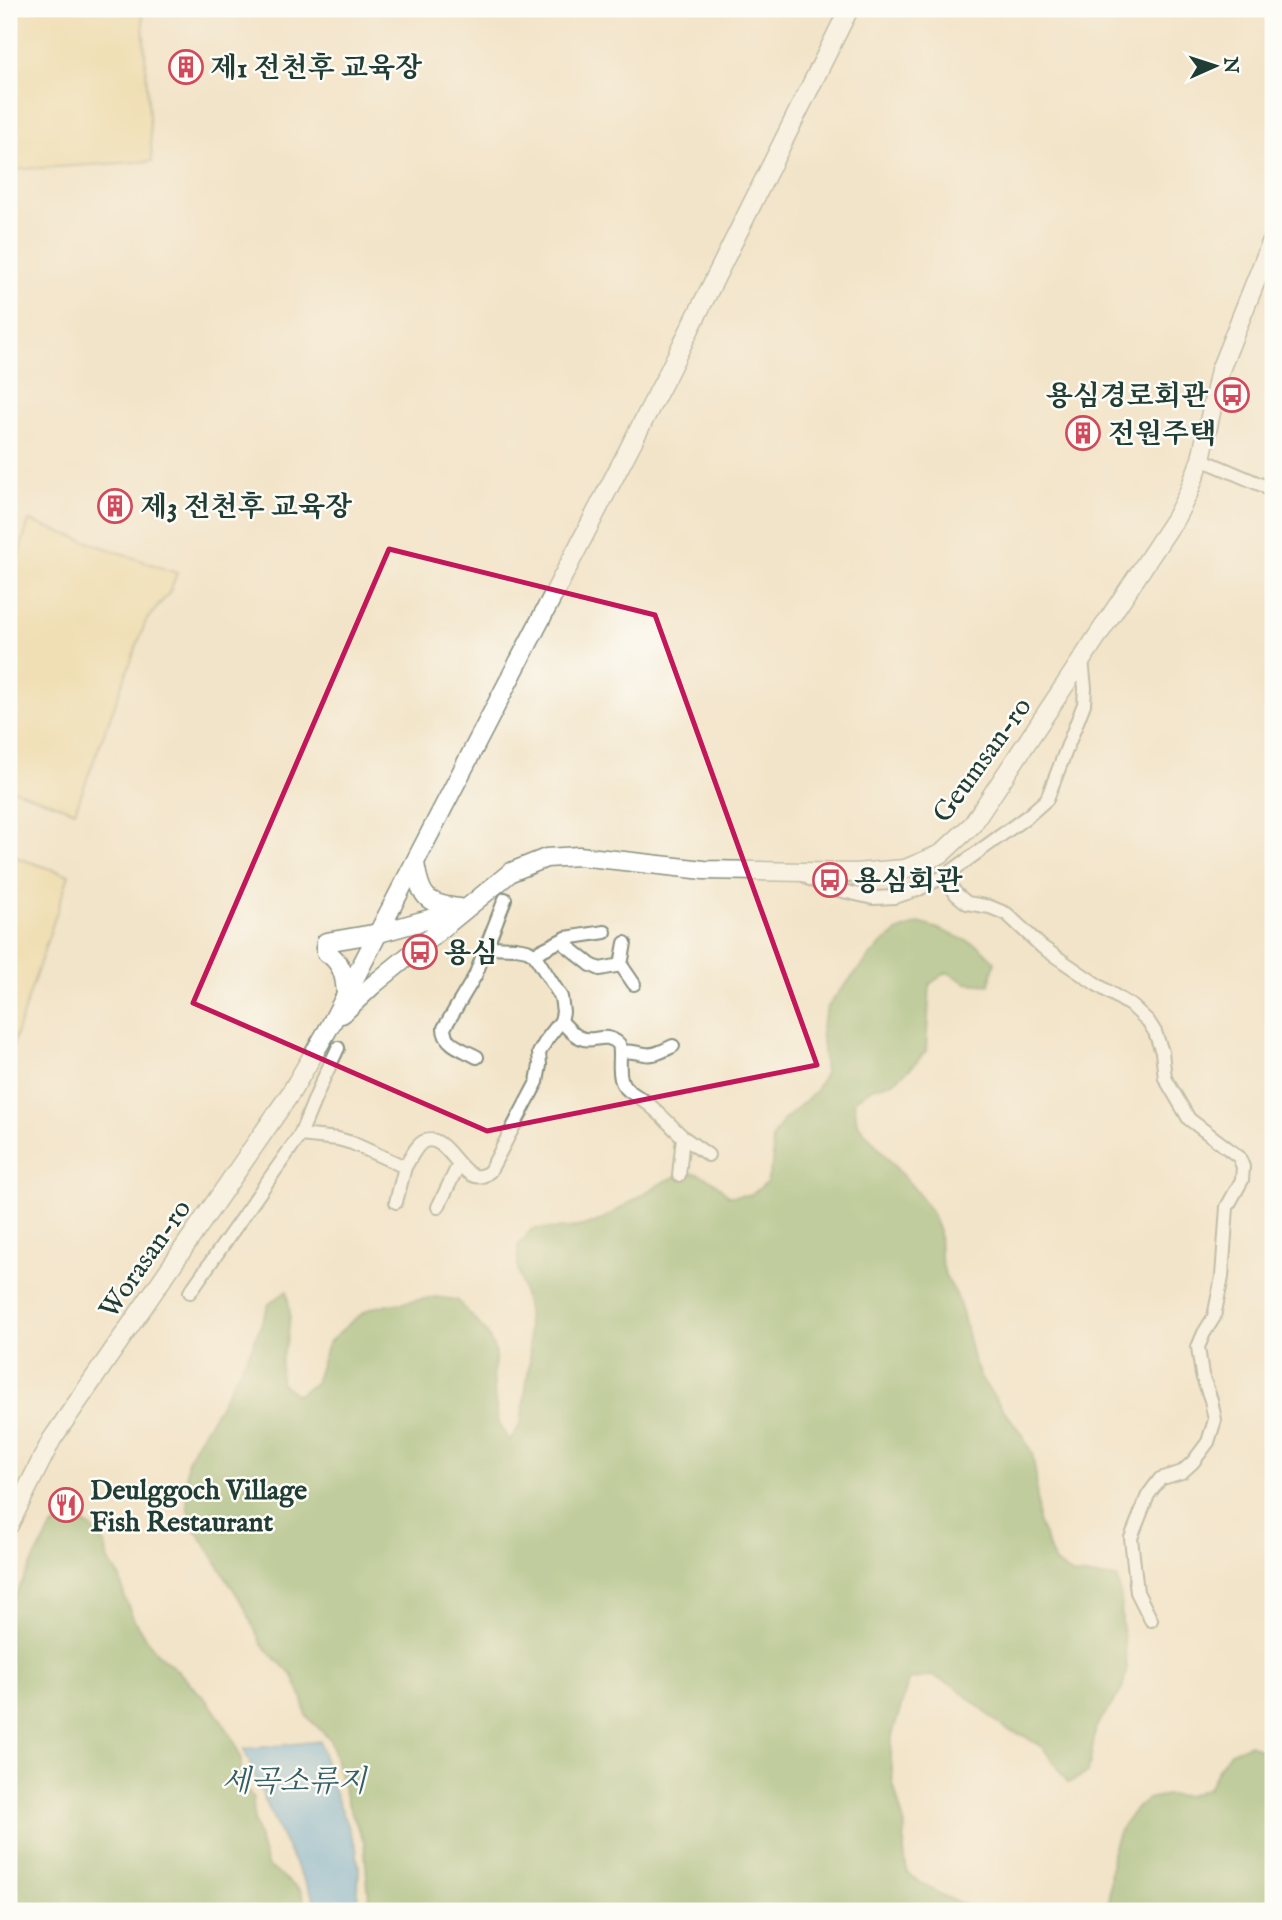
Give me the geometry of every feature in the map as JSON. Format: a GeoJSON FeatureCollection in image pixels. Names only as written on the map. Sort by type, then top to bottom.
{"type":"FeatureCollection","features":[{"type":"Feature","properties":{"kind":"main road"},"geometry":{"type":"LineString","coordinates":[[330,1026],[658,393],[849,9]]}},
{"type":"Feature","properties":{"kind":"main road","name":"Geumsan-ro"},"geometry":{"type":"LineString","coordinates":[[330,1026],[373,985],[465,909],[512,873],[546,858],[565,856],[621,860],[704,870],[855,873],[905,869],[941,854],[972,825],[1175,519],[1188,494],[1201,458],[1220,370],[1273,238]]}},
{"type":"Feature","properties":{"kind":"main road"},"geometry":{"type":"LineString","coordinates":[[415,863],[417,880],[425,896],[438,905],[465,909]]}},
{"type":"Feature","properties":{"kind":"main road"},"geometry":{"type":"LineString","coordinates":[[346,994],[345,978],[340,965],[326,951],[326,942],[379,933],[465,909]]}},
{"type":"Feature","properties":{"kind":"main road","name":"Worasan-ro"},"geometry":{"type":"LineString","coordinates":[[9,1525],[51,1439],[290,1094],[330,1026]]}},
{"type":"Feature","properties":{"kind":"street"},"geometry":{"type":"LineString","coordinates":[[1201,458],[1264,486],[1273,493]]}},
{"type":"Feature","properties":{"kind":"street"},"geometry":{"type":"LineString","coordinates":[[802,873],[834,889],[873,898],[895,897],[945,876],[1029,815],[1046,799],[1084,704],[1082,660]]}},
{"type":"Feature","properties":{"kind":"street"},"geometry":{"type":"LineString","coordinates":[[945,876],[956,894],[967,903],[990,907],[1007,914],[1042,947],[1141,1014],[1155,1032],[1162,1052],[1165,1077],[1189,1119],[1239,1157],[1243,1167],[1242,1180],[1227,1207],[1222,1277],[1214,1317],[1198,1347],[1202,1375],[1215,1420],[1208,1442],[1193,1462],[1182,1472],[1160,1479],[1148,1495],[1131,1538],[1137,1592],[1151,1620]]}},
{"type":"Feature","properties":{"kind":"street"},"geometry":{"type":"LineString","coordinates":[[477,1056],[448,1040],[444,1035],[444,1028],[475,976],[505,900]]}},
{"type":"Feature","properties":{"kind":"street"},"geometry":{"type":"LineString","coordinates":[[534,954],[571,937],[605,932]]}},
{"type":"Feature","properties":{"kind":"street"},"geometry":{"type":"LineString","coordinates":[[561,941],[600,969],[621,965]]}},
{"type":"Feature","properties":{"kind":"street"},"geometry":{"type":"LineString","coordinates":[[625,943],[621,965],[634,985]]}},
{"type":"Feature","properties":{"kind":"street"},"geometry":{"type":"LineString","coordinates":[[396,1202],[405,1167],[424,1141],[430,1140],[443,1146],[471,1174],[485,1175],[490,1171],[537,1082],[540,1072],[539,1053],[561,1021],[561,997],[534,954],[516,948],[487,947]]}},
{"type":"Feature","properties":{"kind":"street"},"geometry":{"type":"LineString","coordinates":[[561,1021],[576,1037],[600,1037],[619,1044],[621,1081],[626,1088],[647,1102],[683,1137],[708,1155]]}},
{"type":"Feature","properties":{"kind":"street"},"geometry":{"type":"LineString","coordinates":[[621,1052],[653,1054],[673,1046]]}},
{"type":"Feature","properties":{"kind":"street"},"geometry":{"type":"LineString","coordinates":[[190,1292],[300,1135],[338,1048]]}},
{"type":"Feature","properties":{"kind":"street"},"geometry":{"type":"LineString","coordinates":[[300,1135],[352,1143],[405,1167]]}},
{"type":"Feature","properties":{"kind":"street"},"geometry":{"type":"LineString","coordinates":[[679,1175],[683,1137]]}},
{"type":"Feature","properties":{"kind":"street"},"geometry":{"type":"LineString","coordinates":[[438,1207],[459,1164]]}},
{"type":"Feature","properties":{"kind":"highlighted area"},"geometry":{"type":"Polygon","coordinates":[[[389,549],[655,615],[817,1065],[487,1131],[193,1003],[389,549]]]}},
{"type":"Feature","properties":{"kind":"green space"},"geometry":{"type":"Polygon","coordinates":[[[919,923],[979,946],[995,962],[989,985],[966,983],[947,972],[930,984],[926,1051],[911,1068],[893,1082],[872,1088],[854,1101],[857,1123],[930,1210],[939,1231],[940,1254],[945,1275],[956,1294],[981,1379],[1021,1433],[1032,1453],[1038,1521],[1055,1563],[1074,1575],[1117,1578],[1127,1668],[1122,1690],[1096,1727],[1088,1773],[1068,1783],[1043,1748],[1004,1728],[953,1685],[932,1676],[909,1680],[892,1736],[891,1758],[893,1783],[905,1826],[907,1873],[936,1892],[977,1911],[370,1911],[364,1842],[347,1802],[330,1739],[307,1717],[293,1676],[262,1645],[244,1606],[196,1530],[188,1510],[187,1463],[252,1347],[269,1304],[287,1291],[290,1314],[288,1337],[281,1360],[280,1382],[297,1395],[315,1383],[328,1343],[371,1308],[436,1297],[457,1300],[487,1333],[496,1354],[493,1376],[498,1422],[509,1441],[521,1424],[530,1359],[527,1310],[518,1268],[518,1246],[532,1229],[589,1225],[658,1185],[683,1174],[692,1173],[708,1178],[729,1196],[751,1195],[767,1182],[773,1161],[772,1139],[783,1121],[815,1092],[825,1073],[821,1028],[827,1008],[881,944],[899,931],[919,923]]]}},
{"type":"Feature","properties":{"kind":"green space"},"geometry":{"type":"Polygon","coordinates":[[[71,1517],[91,1527],[105,1544],[108,1560],[120,1578],[125,1599],[146,1639],[209,1703],[234,1740],[241,1760],[241,1783],[253,1798],[254,1822],[267,1865],[300,1890],[308,1911],[9,1911],[9,1606],[52,1527],[71,1517]]]}},
{"type":"Feature","properties":{"kind":"green space"},"geometry":{"type":"Polygon","coordinates":[[[1250,1744],[1273,1760],[1273,1911],[1108,1911],[1112,1852],[1119,1832],[1131,1814],[1147,1799],[1167,1795],[1188,1796],[1208,1788],[1230,1752],[1250,1744]]]}},
{"type":"Feature","properties":{"kind":"sand"},"geometry":{"type":"Polygon","coordinates":[[[9,9],[142,9],[152,161],[9,170],[9,9]]]}},
{"type":"Feature","properties":{"kind":"sand"},"geometry":{"type":"Polygon","coordinates":[[[29,521],[177,573],[169,593],[146,621],[75,811],[9,788],[9,584],[29,521]]]}},
{"type":"Feature","properties":{"kind":"sand"},"geometry":{"type":"Polygon","coordinates":[[[9,855],[69,875],[13,1044],[9,1048],[9,855]]]}},
{"type":"Feature","properties":{"kind":"water","name":"세곡소류지"},"geometry":{"type":"Polygon","coordinates":[[[320,1741],[328,1775],[356,1847],[359,1868],[357,1911],[321,1911],[279,1831],[244,1749],[320,1741]]]}},
{"type":"Feature","properties":{"kind":"place","name":"제1 전천후 교육장"},"geometry":{"type":"Point","coordinates":[186,67]}},
{"type":"Feature","properties":{"kind":"place","name":"용심경로회관"},"geometry":{"type":"Point","coordinates":[1232,395]}},
{"type":"Feature","properties":{"kind":"place","name":"전원주택"},"geometry":{"type":"Point","coordinates":[1083,433]}},
{"type":"Feature","properties":{"kind":"place","name":"제3 전천후 교육장"},"geometry":{"type":"Point","coordinates":[115,506]}},
{"type":"Feature","properties":{"kind":"place","name":"용심회관"},"geometry":{"type":"Point","coordinates":[830,880]}},
{"type":"Feature","properties":{"kind":"place","name":"용심"},"geometry":{"type":"Point","coordinates":[420,952]}},
{"type":"Feature","properties":{"kind":"place","name":"Deulggoch Village Fish Restaurant"},"geometry":{"type":"Point","coordinates":[66,1505]}}]}
